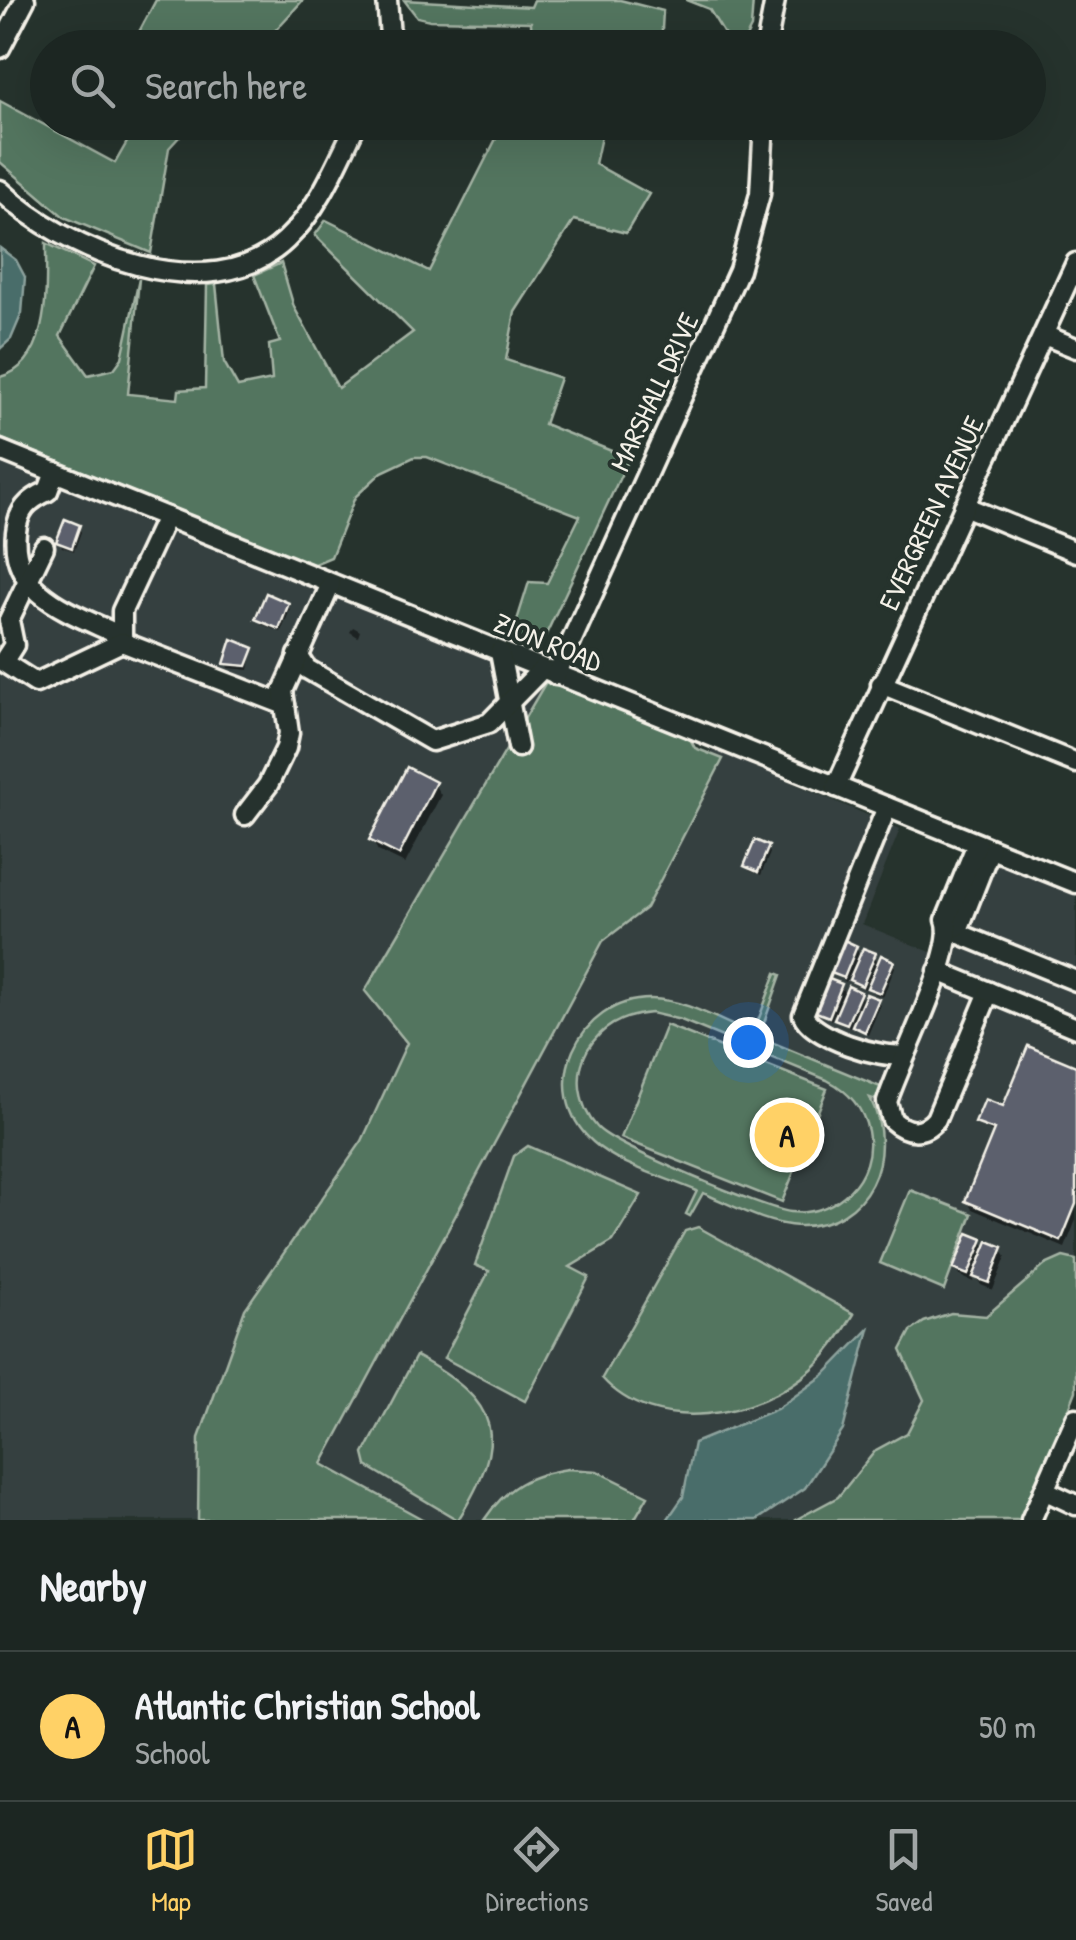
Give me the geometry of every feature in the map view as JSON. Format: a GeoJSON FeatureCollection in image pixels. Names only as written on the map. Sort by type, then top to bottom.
{"type":"FeatureCollection","features":[{"type":"Feature","properties":{"kind":"street"},"geometry":{"type":"LineString","coordinates":[[0,48],[25,0]]}},
{"type":"Feature","properties":{"kind":"street"},"geometry":{"type":"LineString","coordinates":[[387,0],[390,30]]}},
{"type":"Feature","properties":{"kind":"street"},"geometry":{"type":"LineString","coordinates":[[769,30],[775,0]]}},
{"type":"Feature","properties":{"kind":"street"},"geometry":{"type":"LineString","coordinates":[[0,190],[56,232],[108,257],[165,270],[224,270],[276,248],[303,222],[347,140]]}},
{"type":"Feature","properties":{"kind":"street","name":"MARSHALL DRIVE"},"geometry":{"type":"LineString","coordinates":[[298,655],[306,670],[432,741],[488,722],[549,672],[739,270],[760,194],[763,140]]}},
{"type":"Feature","properties":{"kind":"street","name":"EVERGREEN AVENUE"},"geometry":{"type":"LineString","coordinates":[[836,787],[1076,263]]}},
{"type":"Feature","properties":{"kind":"street"},"geometry":{"type":"LineString","coordinates":[[1044,335],[1076,348]]}},
{"type":"Feature","properties":{"kind":"street","name":"ZION ROAD"},"geometry":{"type":"LineString","coordinates":[[0,450],[1076,883]]}},
{"type":"Feature","properties":{"kind":"street"},"geometry":{"type":"LineString","coordinates":[[55,472],[48,492],[27,502],[18,521],[16,547],[28,582],[53,604],[120,639],[285,705]]}},
{"type":"Feature","properties":{"kind":"street"},"geometry":{"type":"LineString","coordinates":[[964,506],[1076,552]]}},
{"type":"Feature","properties":{"kind":"street"},"geometry":{"type":"LineString","coordinates":[[120,639],[126,601],[166,517]]}},
{"type":"Feature","properties":{"kind":"street"},"geometry":{"type":"LineString","coordinates":[[44,547],[9,620],[14,645],[3,662],[36,683],[120,639]]}},
{"type":"Feature","properties":{"kind":"street"},"geometry":{"type":"LineString","coordinates":[[244,815],[268,784],[286,748],[283,691],[331,584]]}},
{"type":"Feature","properties":{"kind":"street"},"geometry":{"type":"LineString","coordinates":[[500,652],[518,748]]}},
{"type":"Feature","properties":{"kind":"street"},"geometry":{"type":"LineString","coordinates":[[882,684],[1076,762]]}},
{"type":"Feature","properties":{"kind":"street"},"geometry":{"type":"LineString","coordinates":[[886,807],[803,1015],[812,1028],[880,1056],[904,1055]]}},
{"type":"Feature","properties":{"kind":"street"},"geometry":{"type":"LineString","coordinates":[[984,846],[960,924],[950,930],[938,972],[887,1102],[892,1120],[906,1130],[931,1125],[989,992]]}},
{"type":"Feature","properties":{"kind":"street"},"geometry":{"type":"LineString","coordinates":[[950,930],[1076,981]]}},
{"type":"Feature","properties":{"kind":"street"},"geometry":{"type":"LineString","coordinates":[[938,972],[1076,1028]]}},
{"type":"Feature","properties":{"kind":"street"},"geometry":{"type":"LineString","coordinates":[[1031,1520],[1076,1418]]}},
{"type":"Feature","properties":{"kind":"street"},"geometry":{"type":"LineString","coordinates":[[1044,1490],[1076,1505]]}},
{"type":"Feature","properties":{"kind":"shaded area"},"geometry":{"type":"Polygon","coordinates":[[[0,452],[593,699],[228,1520],[0,1520],[0,452]]]}},
{"type":"Feature","properties":{"kind":"shaded area"},"geometry":{"type":"Polygon","coordinates":[[[713,749],[900,829],[862,924],[933,953],[942,916],[968,852],[1076,896],[1076,1385],[901,1350],[924,1400],[907,1433],[876,1450],[838,1497],[795,1520],[424,1520],[321,1465],[603,941],[646,908],[713,749]]]}},
{"type":"Feature","properties":{"kind":"green space"},"geometry":{"type":"Polygon","coordinates":[[[156,0],[303,0],[276,30],[140,30],[156,0]]]}},
{"type":"Feature","properties":{"kind":"green space"},"geometry":{"type":"Polygon","coordinates":[[[404,0],[531,7],[534,0],[620,0],[663,11],[662,30],[531,30],[531,22],[417,17],[404,0]]]}},
{"type":"Feature","properties":{"kind":"green space"},"geometry":{"type":"Polygon","coordinates":[[[686,0],[753,0],[751,28],[722,30],[709,9],[686,0]]]}},
{"type":"Feature","properties":{"kind":"green space"},"geometry":{"type":"Polygon","coordinates":[[[0,101],[30,117],[30,140],[72,140],[115,163],[128,140],[176,140],[169,148],[151,253],[64,217],[0,162],[0,101]]]}},
{"type":"Feature","properties":{"kind":"green space"},"geometry":{"type":"Polygon","coordinates":[[[495,140],[600,140],[595,164],[649,194],[626,233],[574,220],[515,312],[506,360],[560,378],[544,424],[629,458],[541,645],[528,639],[524,648],[510,643],[529,582],[547,583],[580,516],[427,457],[414,457],[382,472],[355,497],[331,557],[312,565],[0,438],[0,377],[17,369],[37,340],[45,300],[46,243],[94,266],[60,336],[88,375],[114,369],[122,358],[139,279],[128,394],[178,399],[179,390],[205,388],[207,285],[216,284],[224,362],[238,387],[272,380],[269,345],[280,342],[254,275],[281,263],[294,307],[338,388],[413,332],[315,235],[326,220],[429,271],[495,140]]]}},
{"type":"Feature","properties":{"kind":"green space"},"geometry":{"type":"Polygon","coordinates":[[[547,680],[690,739],[695,748],[723,759],[646,908],[603,941],[322,1464],[424,1520],[198,1520],[199,1438],[245,1309],[362,1141],[407,1043],[365,991],[547,680]]]}},
{"type":"Feature","properties":{"kind":"green space"},"geometry":{"type":"Polygon","coordinates":[[[776,973],[781,975],[759,1037],[883,1088],[879,1101],[870,1098],[881,1142],[879,1164],[872,1184],[844,1214],[823,1223],[787,1225],[703,1193],[690,1216],[686,1214],[697,1191],[616,1158],[593,1142],[576,1121],[567,1098],[567,1074],[573,1051],[585,1030],[603,1014],[625,1003],[651,999],[677,1003],[753,1034],[776,973]],[[651,1013],[632,1016],[607,1028],[594,1041],[581,1069],[580,1090],[597,1127],[630,1148],[722,1189],[791,1212],[823,1208],[850,1191],[866,1164],[869,1148],[866,1122],[848,1095],[827,1080],[681,1020],[651,1013]]]}},
{"type":"Feature","properties":{"kind":"green space"},"geometry":{"type":"Polygon","coordinates":[[[666,1025],[827,1089],[782,1202],[621,1138],[666,1025]]]}},
{"type":"Feature","properties":{"kind":"green space"},"geometry":{"type":"Polygon","coordinates":[[[528,1146],[641,1195],[613,1241],[570,1267],[589,1277],[525,1401],[444,1358],[489,1271],[475,1265],[514,1156],[528,1146]]]}},
{"type":"Feature","properties":{"kind":"green space"},"geometry":{"type":"Polygon","coordinates":[[[910,1190],[972,1214],[944,1290],[880,1263],[910,1190]]]}},
{"type":"Feature","properties":{"kind":"green space"},"geometry":{"type":"Polygon","coordinates":[[[698,1227],[854,1314],[824,1356],[790,1386],[736,1409],[677,1414],[624,1397],[602,1378],[685,1231],[698,1227]]]}},
{"type":"Feature","properties":{"kind":"green space"},"geometry":{"type":"Polygon","coordinates":[[[1063,1257],[1076,1260],[1076,1391],[1025,1520],[795,1520],[838,1497],[876,1450],[907,1433],[924,1400],[901,1350],[911,1331],[951,1313],[986,1316],[1045,1265],[1063,1257]]]}},
{"type":"Feature","properties":{"kind":"green space"},"geometry":{"type":"Polygon","coordinates":[[[416,1356],[466,1390],[481,1407],[488,1425],[490,1444],[485,1466],[458,1520],[367,1466],[364,1454],[416,1356]]]}},
{"type":"Feature","properties":{"kind":"green space"},"geometry":{"type":"Polygon","coordinates":[[[568,1469],[597,1471],[648,1496],[634,1520],[484,1520],[520,1484],[568,1469]]]}},
{"type":"Feature","properties":{"kind":"water"},"geometry":{"type":"Polygon","coordinates":[[[0,248],[16,260],[25,277],[22,313],[11,339],[0,349],[0,248]]]}},
{"type":"Feature","properties":{"kind":"water"},"geometry":{"type":"Polygon","coordinates":[[[869,1329],[843,1430],[805,1488],[757,1520],[667,1520],[683,1497],[694,1443],[777,1409],[824,1375],[869,1329]]]}},
{"type":"Feature","properties":{"kind":"building"},"geometry":{"type":"Polygon","coordinates":[[[65,519],[80,525],[72,548],[56,542],[65,519]]]}},
{"type":"Feature","properties":{"kind":"building"},"geometry":{"type":"Polygon","coordinates":[[[266,593],[289,603],[279,629],[255,619],[266,593]]]}},
{"type":"Feature","properties":{"kind":"building"},"geometry":{"type":"Polygon","coordinates":[[[232,639],[254,648],[247,666],[224,664],[232,639]]]}},
{"type":"Feature","properties":{"kind":"building"},"geometry":{"type":"Polygon","coordinates":[[[407,767],[436,782],[399,855],[369,840],[407,767]]]}},
{"type":"Feature","properties":{"kind":"building"},"geometry":{"type":"Polygon","coordinates":[[[755,840],[769,846],[758,872],[744,866],[755,840]]]}},
{"type":"Feature","properties":{"kind":"building"},"geometry":{"type":"Polygon","coordinates":[[[844,940],[857,946],[844,978],[831,973],[844,940]]]}},
{"type":"Feature","properties":{"kind":"building"},"geometry":{"type":"Polygon","coordinates":[[[863,948],[876,953],[862,986],[849,980],[863,948]]]}},
{"type":"Feature","properties":{"kind":"building"},"geometry":{"type":"Polygon","coordinates":[[[881,955],[894,961],[880,993],[867,988],[881,955]]]}},
{"type":"Feature","properties":{"kind":"building"},"geometry":{"type":"Polygon","coordinates":[[[829,979],[842,984],[829,1017],[816,1012],[829,979]]]}},
{"type":"Feature","properties":{"kind":"building"},"geometry":{"type":"Polygon","coordinates":[[[848,986],[861,992],[847,1024],[834,1019],[848,986]]]}},
{"type":"Feature","properties":{"kind":"building"},"geometry":{"type":"Polygon","coordinates":[[[866,994],[879,999],[865,1032],[852,1026],[866,994]]]}},
{"type":"Feature","properties":{"kind":"building"},"geometry":{"type":"Polygon","coordinates":[[[1028,1046],[1076,1066],[1076,1204],[1061,1241],[965,1201],[994,1130],[975,1123],[985,1099],[1003,1106],[1028,1046]]]}},
{"type":"Feature","properties":{"kind":"building"},"geometry":{"type":"Polygon","coordinates":[[[968,1233],[983,1239],[968,1275],[953,1269],[968,1233]]]}},
{"type":"Feature","properties":{"kind":"building"},"geometry":{"type":"Polygon","coordinates":[[[988,1241],[1003,1247],[989,1283],[973,1277],[988,1241]]]}},
{"type":"Feature","properties":{"kind":"place","name":"Atlantic Christian School"},"geometry":{"type":"Point","coordinates":[787,1135]}}]}
